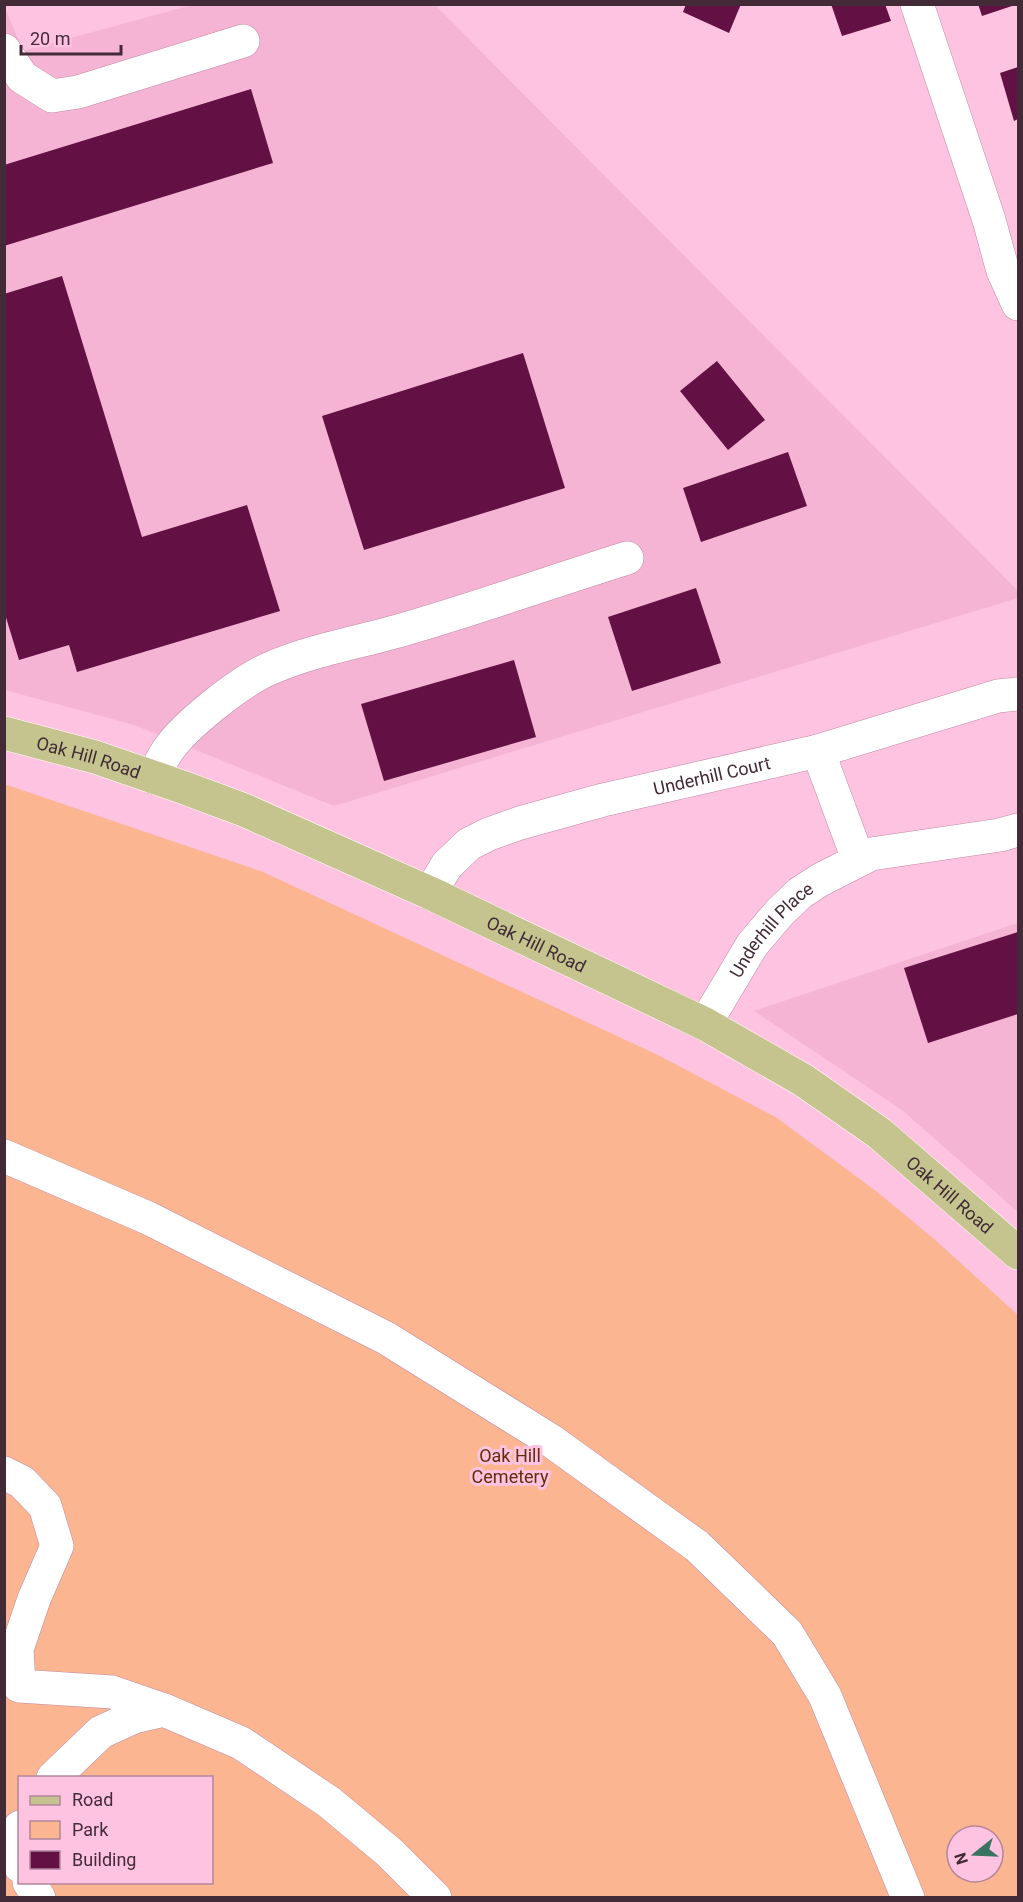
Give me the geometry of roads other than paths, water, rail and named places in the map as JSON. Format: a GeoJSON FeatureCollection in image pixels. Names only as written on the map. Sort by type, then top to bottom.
{"type":"FeatureCollection","features":[{"type":"Feature","properties":{"kind":"main road","name":"Oak Hill Road"},"geometry":{"type":"LineString","coordinates":[[4,732],[95,757],[244,810],[430,893],[705,1024],[803,1080],[879,1133],[1018,1253]]}},
{"type":"Feature","properties":{"kind":"street"},"geometry":{"type":"LineString","coordinates":[[917,4],[989,220],[1003,271],[1018,304]]}},
{"type":"Feature","properties":{"kind":"street"},"geometry":{"type":"LineString","coordinates":[[4,50],[22,77],[52,96],[78,92],[243,41]]}},
{"type":"Feature","properties":{"kind":"street"},"geometry":{"type":"LineString","coordinates":[[155,778],[167,751],[185,731],[231,691],[270,668],[315,653],[415,627],[627,558]]}},
{"type":"Feature","properties":{"kind":"street","name":"Underhill Court"},"geometry":{"type":"LineString","coordinates":[[430,893],[447,865],[469,844],[520,823],[603,800],[819,751],[998,696],[1018,694]]}},
{"type":"Feature","properties":{"kind":"street"},"geometry":{"type":"LineString","coordinates":[[819,751],[858,859]]}},
{"type":"Feature","properties":{"kind":"street","name":"Underhill Place"},"geometry":{"type":"LineString","coordinates":[[705,1024],[752,945],[780,912],[800,893],[820,880],[871,854],[1000,835],[1018,830]]}},
{"type":"Feature","properties":{"kind":"street"},"geometry":{"type":"LineString","coordinates":[[4,1156],[148,1218],[386,1338],[550,1440],[697,1546],[788,1633],[825,1696],[908,1898]]}},
{"type":"Feature","properties":{"kind":"street"},"geometry":{"type":"LineString","coordinates":[[4,1473],[22,1482],[45,1506],[57,1546],[34,1599],[17,1649],[12,1686],[112,1692],[164,1710],[241,1743],[329,1802],[389,1852],[435,1898]]}},
{"type":"Feature","properties":{"kind":"street"},"geometry":{"type":"LineString","coordinates":[[55,1776],[101,1732],[134,1717],[164,1710]]}},
{"type":"Feature","properties":{"kind":"street"},"geometry":{"type":"LineString","coordinates":[[30,1884],[39,1898]]}},
{"type":"Feature","properties":{"kind":"park label","name":"Oak Hill Cemetery"},"geometry":{"type":"Point","coordinates":[510,1465]}}]}
